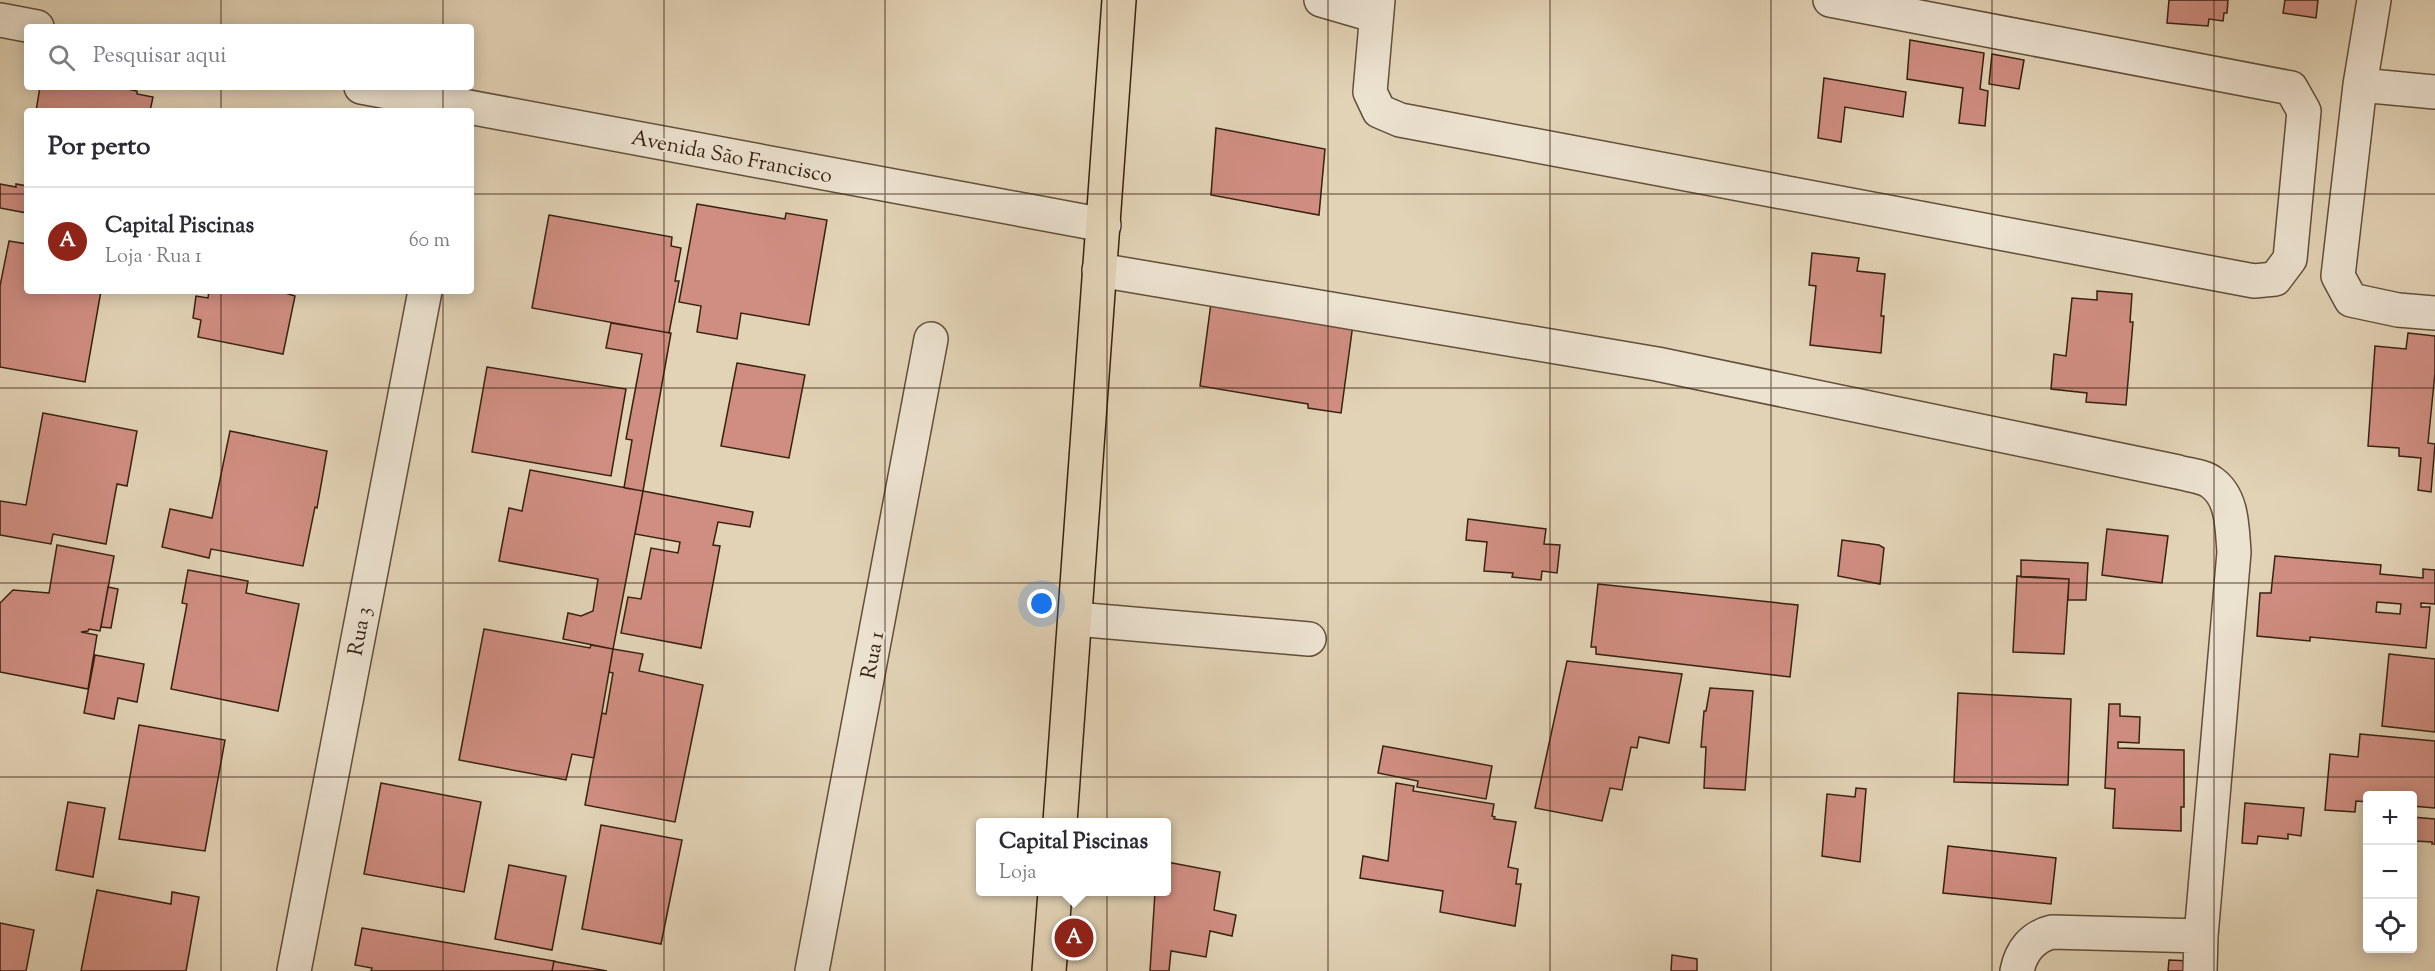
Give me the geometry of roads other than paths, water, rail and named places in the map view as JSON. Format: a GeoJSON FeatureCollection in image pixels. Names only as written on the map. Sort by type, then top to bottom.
{"type":"FeatureCollection","features":[{"type":"Feature","properties":{"kind":"main road"},"geometry":{"type":"LineString","coordinates":[[1060,818],[1119,0]]}},
{"type":"Feature","properties":{"kind":"main road"},"geometry":{"type":"LineString","coordinates":[[1049,971],[1055,896]]}},
{"type":"Feature","properties":{"kind":"street"},"geometry":{"type":"LineString","coordinates":[[1321,0],[1377,8],[1370,93],[1379,111],[1400,120],[2254,281],[2275,279],[2290,259],[2304,111],[2291,88],[1830,0]]}},
{"type":"Feature","properties":{"kind":"street"},"geometry":{"type":"LineString","coordinates":[[2374,0],[2360,85],[2338,276],[2351,300],[2398,310],[2435,313]]}},
{"type":"Feature","properties":{"kind":"street"},"geometry":{"type":"LineString","coordinates":[[0,20],[24,25]]}},
{"type":"Feature","properties":{"kind":"street"},"geometry":{"type":"LineString","coordinates":[[2360,85],[2435,92]]}},
{"type":"Feature","properties":{"kind":"street","name":"Avenida São Francisco"},"geometry":{"type":"LineString","coordinates":[[377,90],[1104,225]]}},
{"type":"Feature","properties":{"kind":"street"},"geometry":{"type":"LineString","coordinates":[[1099,270],[1657,364],[2178,472],[2210,481],[2224,497],[2231,514],[2234,552],[2201,936],[2200,971]]}},
{"type":"Feature","properties":{"kind":"street","name":"Rua 3"},"geometry":{"type":"LineString","coordinates":[[294,971],[424,294]]}},
{"type":"Feature","properties":{"kind":"street","name":"Rua 1"},"geometry":{"type":"LineString","coordinates":[[812,971],[931,339]]}},
{"type":"Feature","properties":{"kind":"street"},"geometry":{"type":"LineString","coordinates":[[1075,619],[1309,639]]}},
{"type":"Feature","properties":{"kind":"street"},"geometry":{"type":"LineString","coordinates":[[2017,971],[2025,949],[2039,935],[2052,932],[2201,936]]}},
{"type":"Feature","properties":{"kind":"place","name":"Capital Piscinas"},"geometry":{"type":"Point","coordinates":[1074,938]}}]}
